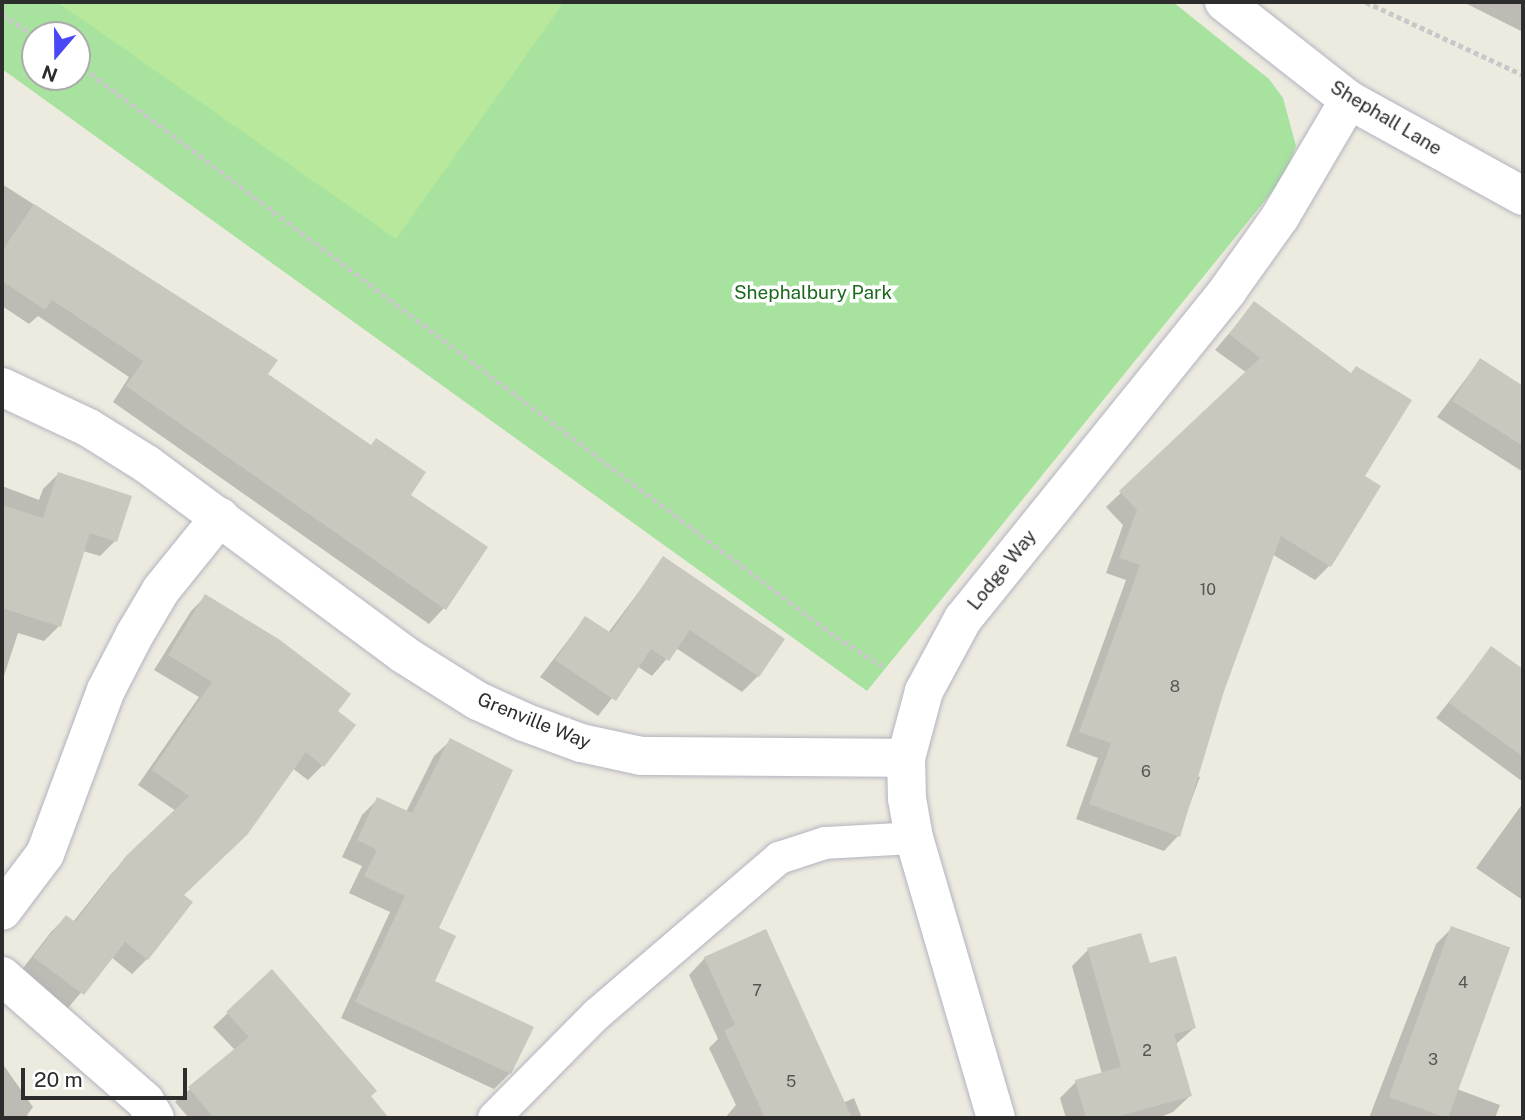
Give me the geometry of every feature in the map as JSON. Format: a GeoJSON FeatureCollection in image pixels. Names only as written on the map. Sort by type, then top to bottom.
{"type":"FeatureCollection","features":[{"type":"Feature","properties":{"kind":"street","name":"Shephall Lane"},"geometry":{"type":"LineString","coordinates":[[1224,2],[1349,100],[1523,196]]}},
{"type":"Feature","properties":{"kind":"street","name":"Lodge Way"},"geometry":{"type":"LineString","coordinates":[[996,1118],[914,838],[906,758],[924,691],[962,619],[1228,290],[1280,217],[1349,100]]}},
{"type":"Feature","properties":{"kind":"street","name":"Grenville Way"},"geometry":{"type":"LineString","coordinates":[[2,387],[89,428],[220,517],[414,661],[478,701],[580,743],[641,755],[906,758]]}},
{"type":"Feature","properties":{"kind":"street"},"geometry":{"type":"LineString","coordinates":[[2,911],[45,854],[106,690],[135,634],[162,590],[220,517]]}},
{"type":"Feature","properties":{"kind":"street"},"geometry":{"type":"LineString","coordinates":[[2,976],[145,1101],[155,1118]]}},
{"type":"Feature","properties":{"kind":"lane"},"geometry":{"type":"LineString","coordinates":[[494,1118],[597,1014],[779,858],[825,843],[914,838]]}},
{"type":"Feature","properties":{"kind":"path"},"geometry":{"type":"LineString","coordinates":[[1366,2],[1523,75]]}},
{"type":"Feature","properties":{"kind":"path"},"geometry":{"type":"LineString","coordinates":[[2,14],[21,27]]}},
{"type":"Feature","properties":{"kind":"path"},"geometry":{"type":"LineString","coordinates":[[91,74],[836,637],[924,691]]}},
{"type":"Feature","properties":{"kind":"green space","name":"Shephalbury Park"},"geometry":{"type":"Polygon","coordinates":[[[2,2],[1173,2],[1269,79],[1283,98],[1296,146],[1285,176],[867,691],[33,91],[91,91],[91,21],[21,21],[21,83],[2,69],[2,2]]]}},
{"type":"Feature","properties":{"kind":"green space"},"geometry":{"type":"Polygon","coordinates":[[[57,2],[564,2],[396,239],[91,26],[91,21],[84,21],[57,2]]]}},
{"type":"Feature","properties":{"kind":"building"},"geometry":{"type":"Polygon","coordinates":[[[34,204],[278,360],[268,374],[371,445],[376,438],[426,472],[411,495],[488,547],[446,610],[126,386],[143,361],[52,300],[45,310],[2,281],[2,251],[34,204]]]}},
{"type":"Feature","properties":{"kind":"building"},"geometry":{"type":"Polygon","coordinates":[[[1254,301],[1351,373],[1356,366],[1412,400],[1365,476],[1381,486],[1331,567],[1281,536],[1224,691],[1180,837],[1089,804],[1111,743],[1079,732],[1140,565],[1119,558],[1137,510],[1119,491],[1260,358],[1229,334],[1254,301]]]}},
{"type":"Feature","properties":{"kind":"building"},"geometry":{"type":"Polygon","coordinates":[[[1480,358],[1523,386],[1523,446],[1452,401],[1480,358]]]}},
{"type":"Feature","properties":{"kind":"building"},"geometry":{"type":"Polygon","coordinates":[[[58,472],[132,496],[117,542],[90,533],[61,627],[2,608],[2,505],[43,518],[58,472]]]}},
{"type":"Feature","properties":{"kind":"building"},"geometry":{"type":"Polygon","coordinates":[[[663,556],[785,639],[759,677],[690,630],[669,661],[651,649],[616,701],[555,660],[585,616],[611,633],[663,556]]]}},
{"type":"Feature","properties":{"kind":"building"},"geometry":{"type":"Polygon","coordinates":[[[205,594],[280,640],[351,694],[338,711],[356,725],[324,767],[306,752],[247,835],[184,895],[193,902],[148,960],[125,942],[84,995],[33,957],[66,915],[75,922],[126,856],[189,796],[152,770],[212,682],[168,655],[205,594]]]}},
{"type":"Feature","properties":{"kind":"building"},"geometry":{"type":"Polygon","coordinates":[[[1491,646],[1523,669],[1523,757],[1449,703],[1491,646]]]}},
{"type":"Feature","properties":{"kind":"building"},"geometry":{"type":"Polygon","coordinates":[[[450,738],[513,770],[439,928],[456,936],[435,981],[534,1027],[511,1074],[355,1002],[405,896],[364,876],[377,850],[357,840],[377,797],[412,813],[450,738]]]}},
{"type":"Feature","properties":{"kind":"building"},"geometry":{"type":"Polygon","coordinates":[[[1451,926],[1510,948],[1448,1118],[1389,1097],[1451,926]]]}},
{"type":"Feature","properties":{"kind":"building"},"geometry":{"type":"Polygon","coordinates":[[[766,929],[852,1118],[765,1118],[724,1030],[735,1025],[704,957],[766,929]]]}},
{"type":"Feature","properties":{"kind":"building"},"geometry":{"type":"Polygon","coordinates":[[[1141,933],[1150,963],[1176,956],[1196,1028],[1174,1034],[1192,1096],[1113,1118],[1086,1118],[1075,1080],[1121,1067],[1087,948],[1141,933]]]}},
{"type":"Feature","properties":{"kind":"building"},"geometry":{"type":"Polygon","coordinates":[[[272,969],[377,1091],[371,1096],[389,1118],[214,1118],[188,1087],[249,1037],[226,1012],[272,969]]]}}]}
